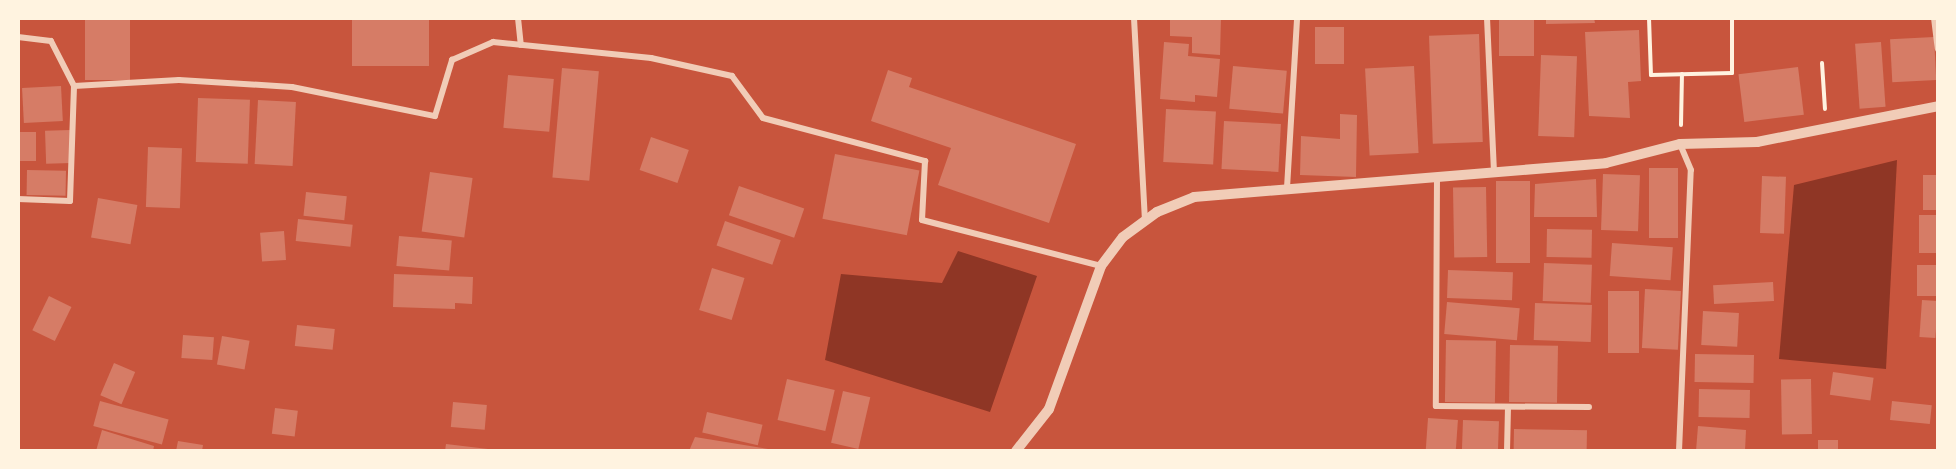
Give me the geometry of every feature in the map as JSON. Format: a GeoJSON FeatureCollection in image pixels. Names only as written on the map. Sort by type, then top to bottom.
{"type":"FeatureCollection","features":[{"type":"Feature","properties":{"kind":"street"},"geometry":{"type":"LineString","coordinates":[[518,18],[521,45]]}},
{"type":"Feature","properties":{"kind":"street"},"geometry":{"type":"LineString","coordinates":[[1134,18],[1145,221]]}},
{"type":"Feature","properties":{"kind":"street"},"geometry":{"type":"LineString","coordinates":[[1287,188],[1297,18]]}},
{"type":"Feature","properties":{"kind":"street"},"geometry":{"type":"LineString","coordinates":[[1487,18],[1494,174]]}},
{"type":"Feature","properties":{"kind":"street"},"geometry":{"type":"LineString","coordinates":[[1934,18],[1938,49]]}},
{"type":"Feature","properties":{"kind":"street"},"geometry":{"type":"LineString","coordinates":[[18,37],[51,41],[74,86],[70,201],[18,199]]}},
{"type":"Feature","properties":{"kind":"street"},"geometry":{"type":"LineString","coordinates":[[74,86],[179,80],[292,87],[435,116],[452,60],[493,42],[651,58],[732,76],[763,118],[926,161],[921,220],[1101,266]]}},
{"type":"Feature","properties":{"kind":"street"},"geometry":{"type":"LineString","coordinates":[[1016,451],[1049,409],[1101,266],[1123,237],[1145,221],[1194,197],[1606,163],[1680,144],[1757,142],[1827,130],[1938,106]]}},
{"type":"Feature","properties":{"kind":"street"},"geometry":{"type":"LineString","coordinates":[[1679,451],[1691,170],[1680,144]]}},
{"type":"Feature","properties":{"kind":"street"},"geometry":{"type":"LineString","coordinates":[[1437,178],[1436,406],[1589,407]]}},
{"type":"Feature","properties":{"kind":"street"},"geometry":{"type":"LineString","coordinates":[[1507,451],[1508,407]]}},
{"type":"Feature","properties":{"kind":"path"},"geometry":{"type":"LineString","coordinates":[[1649,18],[1651,75],[1732,73],[1732,18]]}},
{"type":"Feature","properties":{"kind":"path"},"geometry":{"type":"LineString","coordinates":[[1822,63],[1827,130]]}},
{"type":"Feature","properties":{"kind":"path"},"geometry":{"type":"LineString","coordinates":[[1680,144],[1682,74]]}},
{"type":"Feature","properties":{"kind":"shaded area"},"geometry":{"type":"Polygon","coordinates":[[[1897,160],[1886,369],[1779,359],[1794,185],[1897,160]]]}},
{"type":"Feature","properties":{"kind":"shaded area"},"geometry":{"type":"Polygon","coordinates":[[[958,251],[1037,276],[990,412],[825,360],[841,274],[942,283],[958,251]]]}},
{"type":"Feature","properties":{"kind":"building"},"geometry":{"type":"Polygon","coordinates":[[[85,18],[130,18],[130,80],[85,80],[85,18]]]}},
{"type":"Feature","properties":{"kind":"building"},"geometry":{"type":"Polygon","coordinates":[[[352,18],[429,18],[429,66],[352,66],[352,18]]]}},
{"type":"Feature","properties":{"kind":"building"},"geometry":{"type":"Polygon","coordinates":[[[1170,18],[1221,18],[1220,55],[1192,53],[1192,37],[1170,36],[1170,18]]]}},
{"type":"Feature","properties":{"kind":"building"},"geometry":{"type":"Polygon","coordinates":[[[1499,18],[1534,18],[1534,56],[1499,56],[1499,18]]]}},
{"type":"Feature","properties":{"kind":"building"},"geometry":{"type":"Polygon","coordinates":[[[1546,18],[1594,18],[1595,23],[1546,24],[1546,18]]]}},
{"type":"Feature","properties":{"kind":"building"},"geometry":{"type":"Polygon","coordinates":[[[1315,27],[1344,27],[1344,64],[1315,64],[1315,27]]]}},
{"type":"Feature","properties":{"kind":"building"},"geometry":{"type":"Polygon","coordinates":[[[1639,30],[1641,81],[1628,82],[1630,118],[1589,116],[1585,32],[1639,30]]]}},
{"type":"Feature","properties":{"kind":"building"},"geometry":{"type":"Polygon","coordinates":[[[1479,34],[1483,142],[1433,144],[1429,36],[1479,34]]]}},
{"type":"Feature","properties":{"kind":"building"},"geometry":{"type":"Polygon","coordinates":[[[1934,37],[1936,80],[1892,82],[1890,39],[1934,37]]]}},
{"type":"Feature","properties":{"kind":"building"},"geometry":{"type":"Polygon","coordinates":[[[1164,42],[1189,44],[1188,56],[1220,59],[1217,97],[1195,95],[1195,102],[1160,99],[1164,42]]]}},
{"type":"Feature","properties":{"kind":"building"},"geometry":{"type":"Polygon","coordinates":[[[1881,42],[1886,107],[1860,109],[1855,44],[1881,42]]]}},
{"type":"Feature","properties":{"kind":"building"},"geometry":{"type":"Polygon","coordinates":[[[1541,55],[1577,56],[1574,137],[1538,136],[1541,55]]]}},
{"type":"Feature","properties":{"kind":"building"},"geometry":{"type":"Polygon","coordinates":[[[1233,66],[1287,71],[1283,114],[1229,109],[1233,66]]]}},
{"type":"Feature","properties":{"kind":"building"},"geometry":{"type":"Polygon","coordinates":[[[1414,66],[1419,153],[1370,155],[1365,69],[1414,66]]]}},
{"type":"Feature","properties":{"kind":"building"},"geometry":{"type":"Polygon","coordinates":[[[1798,67],[1804,115],[1744,122],[1738,74],[1798,67]]]}},
{"type":"Feature","properties":{"kind":"building"},"geometry":{"type":"Polygon","coordinates":[[[562,68],[599,71],[589,181],[552,178],[562,68]]]}},
{"type":"Feature","properties":{"kind":"building"},"geometry":{"type":"Polygon","coordinates":[[[888,70],[912,78],[909,87],[1076,144],[1049,223],[938,185],[951,148],[871,121],[888,70]]]}},
{"type":"Feature","properties":{"kind":"building"},"geometry":{"type":"Polygon","coordinates":[[[508,75],[554,79],[549,132],[503,128],[508,75]]]}},
{"type":"Feature","properties":{"kind":"building"},"geometry":{"type":"Polygon","coordinates":[[[61,86],[63,121],[24,123],[22,88],[61,86]]]}},
{"type":"Feature","properties":{"kind":"building"},"geometry":{"type":"Polygon","coordinates":[[[198,98],[250,100],[248,164],[196,162],[198,98]]]}},
{"type":"Feature","properties":{"kind":"building"},"geometry":{"type":"Polygon","coordinates":[[[258,100],[296,102],[293,166],[255,164],[258,100]]]}},
{"type":"Feature","properties":{"kind":"building"},"geometry":{"type":"Polygon","coordinates":[[[1166,109],[1216,112],[1213,165],[1163,162],[1166,109]]]}},
{"type":"Feature","properties":{"kind":"building"},"geometry":{"type":"Polygon","coordinates":[[[1340,114],[1357,115],[1356,177],[1300,175],[1301,136],[1340,139],[1340,114]]]}},
{"type":"Feature","properties":{"kind":"building"},"geometry":{"type":"Polygon","coordinates":[[[1224,121],[1281,124],[1278,172],[1221,169],[1224,121]]]}},
{"type":"Feature","properties":{"kind":"building"},"geometry":{"type":"Polygon","coordinates":[[[70,130],[71,163],[46,164],[45,131],[70,130]]]}},
{"type":"Feature","properties":{"kind":"building"},"geometry":{"type":"Polygon","coordinates":[[[18,132],[36,132],[36,161],[18,161],[18,132]]]}},
{"type":"Feature","properties":{"kind":"building"},"geometry":{"type":"Polygon","coordinates":[[[651,137],[689,150],[677,183],[640,170],[651,137]]]}},
{"type":"Feature","properties":{"kind":"building"},"geometry":{"type":"Polygon","coordinates":[[[148,147],[182,148],[180,208],[146,207],[148,147]]]}},
{"type":"Feature","properties":{"kind":"building"},"geometry":{"type":"Polygon","coordinates":[[[835,154],[919,170],[907,235],[822,219],[835,154]]]}},
{"type":"Feature","properties":{"kind":"building"},"geometry":{"type":"Polygon","coordinates":[[[1649,168],[1678,168],[1678,238],[1649,238],[1649,168]]]}},
{"type":"Feature","properties":{"kind":"building"},"geometry":{"type":"Polygon","coordinates":[[[27,170],[66,171],[66,196],[27,195],[27,170]]]}},
{"type":"Feature","properties":{"kind":"building"},"geometry":{"type":"Polygon","coordinates":[[[430,172],[473,178],[464,237],[422,231],[430,172]]]}},
{"type":"Feature","properties":{"kind":"building"},"geometry":{"type":"Polygon","coordinates":[[[1603,174],[1640,175],[1638,231],[1601,230],[1603,174]]]}},
{"type":"Feature","properties":{"kind":"building"},"geometry":{"type":"Polygon","coordinates":[[[1923,175],[1938,175],[1938,210],[1923,210],[1923,175]]]}},
{"type":"Feature","properties":{"kind":"building"},"geometry":{"type":"Polygon","coordinates":[[[1762,176],[1786,177],[1784,234],[1760,233],[1762,176]]]}},
{"type":"Feature","properties":{"kind":"building"},"geometry":{"type":"Polygon","coordinates":[[[1596,179],[1597,217],[1534,217],[1535,184],[1596,179]]]}},
{"type":"Feature","properties":{"kind":"building"},"geometry":{"type":"Polygon","coordinates":[[[1496,181],[1530,181],[1530,263],[1496,263],[1496,181]]]}},
{"type":"Feature","properties":{"kind":"building"},"geometry":{"type":"Polygon","coordinates":[[[739,186],[804,208],[794,238],[729,215],[739,186]]]}},
{"type":"Feature","properties":{"kind":"building"},"geometry":{"type":"Polygon","coordinates":[[[1486,187],[1487,257],[1454,258],[1453,188],[1486,187]]]}},
{"type":"Feature","properties":{"kind":"building"},"geometry":{"type":"Polygon","coordinates":[[[306,192],[347,196],[344,220],[303,216],[306,192]]]}},
{"type":"Feature","properties":{"kind":"building"},"geometry":{"type":"Polygon","coordinates":[[[98,198],[137,205],[130,244],[91,237],[98,198]]]}},
{"type":"Feature","properties":{"kind":"building"},"geometry":{"type":"Polygon","coordinates":[[[1919,215],[1938,215],[1938,253],[1919,253],[1919,215]]]}},
{"type":"Feature","properties":{"kind":"building"},"geometry":{"type":"Polygon","coordinates":[[[298,219],[353,225],[350,247],[296,241],[298,219]]]}},
{"type":"Feature","properties":{"kind":"building"},"geometry":{"type":"Polygon","coordinates":[[[725,221],[781,240],[772,265],[717,246],[725,221]]]}},
{"type":"Feature","properties":{"kind":"building"},"geometry":{"type":"Polygon","coordinates":[[[1547,229],[1592,230],[1592,258],[1547,257],[1547,229]]]}},
{"type":"Feature","properties":{"kind":"building"},"geometry":{"type":"Polygon","coordinates":[[[284,231],[286,260],[262,262],[260,233],[284,231]]]}},
{"type":"Feature","properties":{"kind":"building"},"geometry":{"type":"Polygon","coordinates":[[[399,236],[452,241],[449,271],[396,266],[399,236]]]}},
{"type":"Feature","properties":{"kind":"building"},"geometry":{"type":"Polygon","coordinates":[[[1612,243],[1673,247],[1671,280],[1610,276],[1612,243]]]}},
{"type":"Feature","properties":{"kind":"building"},"geometry":{"type":"Polygon","coordinates":[[[1544,263],[1592,265],[1591,303],[1543,301],[1544,263]]]}},
{"type":"Feature","properties":{"kind":"building"},"geometry":{"type":"Polygon","coordinates":[[[1917,265],[1938,265],[1938,296],[1917,296],[1917,265]]]}},
{"type":"Feature","properties":{"kind":"building"},"geometry":{"type":"Polygon","coordinates":[[[712,268],[745,278],[732,320],[699,310],[712,268]]]}},
{"type":"Feature","properties":{"kind":"building"},"geometry":{"type":"Polygon","coordinates":[[[1448,270],[1513,272],[1512,300],[1447,298],[1448,270]]]}},
{"type":"Feature","properties":{"kind":"building"},"geometry":{"type":"Polygon","coordinates":[[[394,274],[473,277],[472,304],[455,303],[455,309],[393,307],[394,274]]]}},
{"type":"Feature","properties":{"kind":"building"},"geometry":{"type":"Polygon","coordinates":[[[1773,282],[1774,301],[1714,304],[1713,285],[1773,282]]]}},
{"type":"Feature","properties":{"kind":"building"},"geometry":{"type":"Polygon","coordinates":[[[1645,289],[1681,291],[1678,350],[1642,348],[1645,289]]]}},
{"type":"Feature","properties":{"kind":"building"},"geometry":{"type":"Polygon","coordinates":[[[1608,291],[1639,291],[1639,353],[1608,353],[1608,291]]]}},
{"type":"Feature","properties":{"kind":"building"},"geometry":{"type":"Polygon","coordinates":[[[49,296],[71,307],[55,341],[32,330],[49,296]]]}},
{"type":"Feature","properties":{"kind":"building"},"geometry":{"type":"Polygon","coordinates":[[[1922,300],[1938,301],[1935,338],[1919,337],[1922,300]]]}},
{"type":"Feature","properties":{"kind":"building"},"geometry":{"type":"Polygon","coordinates":[[[1447,302],[1520,308],[1517,340],[1444,334],[1447,302]]]}},
{"type":"Feature","properties":{"kind":"building"},"geometry":{"type":"Polygon","coordinates":[[[1535,303],[1592,305],[1591,342],[1534,340],[1535,303]]]}},
{"type":"Feature","properties":{"kind":"building"},"geometry":{"type":"Polygon","coordinates":[[[1703,311],[1739,313],[1737,347],[1701,345],[1703,311]]]}},
{"type":"Feature","properties":{"kind":"building"},"geometry":{"type":"Polygon","coordinates":[[[297,325],[335,329],[333,350],[295,346],[297,325]]]}},
{"type":"Feature","properties":{"kind":"building"},"geometry":{"type":"Polygon","coordinates":[[[183,335],[214,337],[212,360],[181,358],[183,335]]]}},
{"type":"Feature","properties":{"kind":"building"},"geometry":{"type":"Polygon","coordinates":[[[222,336],[250,341],[245,369],[217,365],[222,336]]]}},
{"type":"Feature","properties":{"kind":"building"},"geometry":{"type":"Polygon","coordinates":[[[1446,340],[1496,341],[1495,403],[1445,402],[1446,340]]]}},
{"type":"Feature","properties":{"kind":"building"},"geometry":{"type":"Polygon","coordinates":[[[1510,345],[1558,346],[1557,403],[1509,402],[1510,345]]]}},
{"type":"Feature","properties":{"kind":"building"},"geometry":{"type":"Polygon","coordinates":[[[1695,354],[1754,355],[1754,383],[1695,382],[1695,354]]]}},
{"type":"Feature","properties":{"kind":"building"},"geometry":{"type":"Polygon","coordinates":[[[114,363],[135,372],[121,404],[100,395],[114,363]]]}},
{"type":"Feature","properties":{"kind":"building"},"geometry":{"type":"Polygon","coordinates":[[[1833,372],[1874,378],[1870,400],[1830,395],[1833,372]]]}},
{"type":"Feature","properties":{"kind":"building"},"geometry":{"type":"Polygon","coordinates":[[[787,379],[835,390],[825,431],[778,420],[787,379]]]}},
{"type":"Feature","properties":{"kind":"building"},"geometry":{"type":"Polygon","coordinates":[[[1811,379],[1812,434],[1782,435],[1781,380],[1811,379]]]}},
{"type":"Feature","properties":{"kind":"building"},"geometry":{"type":"Polygon","coordinates":[[[1699,389],[1750,390],[1750,418],[1699,417],[1699,389]]]}},
{"type":"Feature","properties":{"kind":"building"},"geometry":{"type":"Polygon","coordinates":[[[843,391],[870,397],[858,449],[831,443],[843,391]]]}},
{"type":"Feature","properties":{"kind":"building"},"geometry":{"type":"Polygon","coordinates":[[[100,401],[169,419],[162,444],[93,426],[100,401]]]}},
{"type":"Feature","properties":{"kind":"building"},"geometry":{"type":"Polygon","coordinates":[[[1892,401],[1932,405],[1930,424],[1890,420],[1892,401]]]}},
{"type":"Feature","properties":{"kind":"building"},"geometry":{"type":"Polygon","coordinates":[[[453,402],[487,405],[485,430],[451,427],[453,402]]]}},
{"type":"Feature","properties":{"kind":"building"},"geometry":{"type":"Polygon","coordinates":[[[275,408],[298,411],[295,437],[272,434],[275,408]]]}},
{"type":"Feature","properties":{"kind":"building"},"geometry":{"type":"Polygon","coordinates":[[[707,412],[763,425],[758,445],[702,432],[707,412]]]}},
{"type":"Feature","properties":{"kind":"building"},"geometry":{"type":"Polygon","coordinates":[[[1428,418],[1458,420],[1456,451],[1426,451],[1428,418]]]}},
{"type":"Feature","properties":{"kind":"building"},"geometry":{"type":"Polygon","coordinates":[[[1463,420],[1499,421],[1498,451],[1462,451],[1463,420]]]}},
{"type":"Feature","properties":{"kind":"building"},"geometry":{"type":"Polygon","coordinates":[[[1698,426],[1746,430],[1745,451],[1696,451],[1698,426]]]}},
{"type":"Feature","properties":{"kind":"building"},"geometry":{"type":"Polygon","coordinates":[[[1514,429],[1587,430],[1587,451],[1514,451],[1514,429]]]}},
{"type":"Feature","properties":{"kind":"building"},"geometry":{"type":"Polygon","coordinates":[[[102,430],[154,446],[153,451],[96,451],[102,430]]]}},
{"type":"Feature","properties":{"kind":"building"},"geometry":{"type":"Polygon","coordinates":[[[695,437],[768,449],[767,451],[689,451],[695,437]]]}},
{"type":"Feature","properties":{"kind":"building"},"geometry":{"type":"Polygon","coordinates":[[[1818,440],[1838,440],[1838,451],[1818,451],[1818,440]]]}},
{"type":"Feature","properties":{"kind":"building"},"geometry":{"type":"Polygon","coordinates":[[[178,441],[203,445],[202,451],[176,451],[178,441]]]}},
{"type":"Feature","properties":{"kind":"building"},"geometry":{"type":"Polygon","coordinates":[[[446,444],[488,449],[488,451],[445,451],[446,444]]]}}]}
